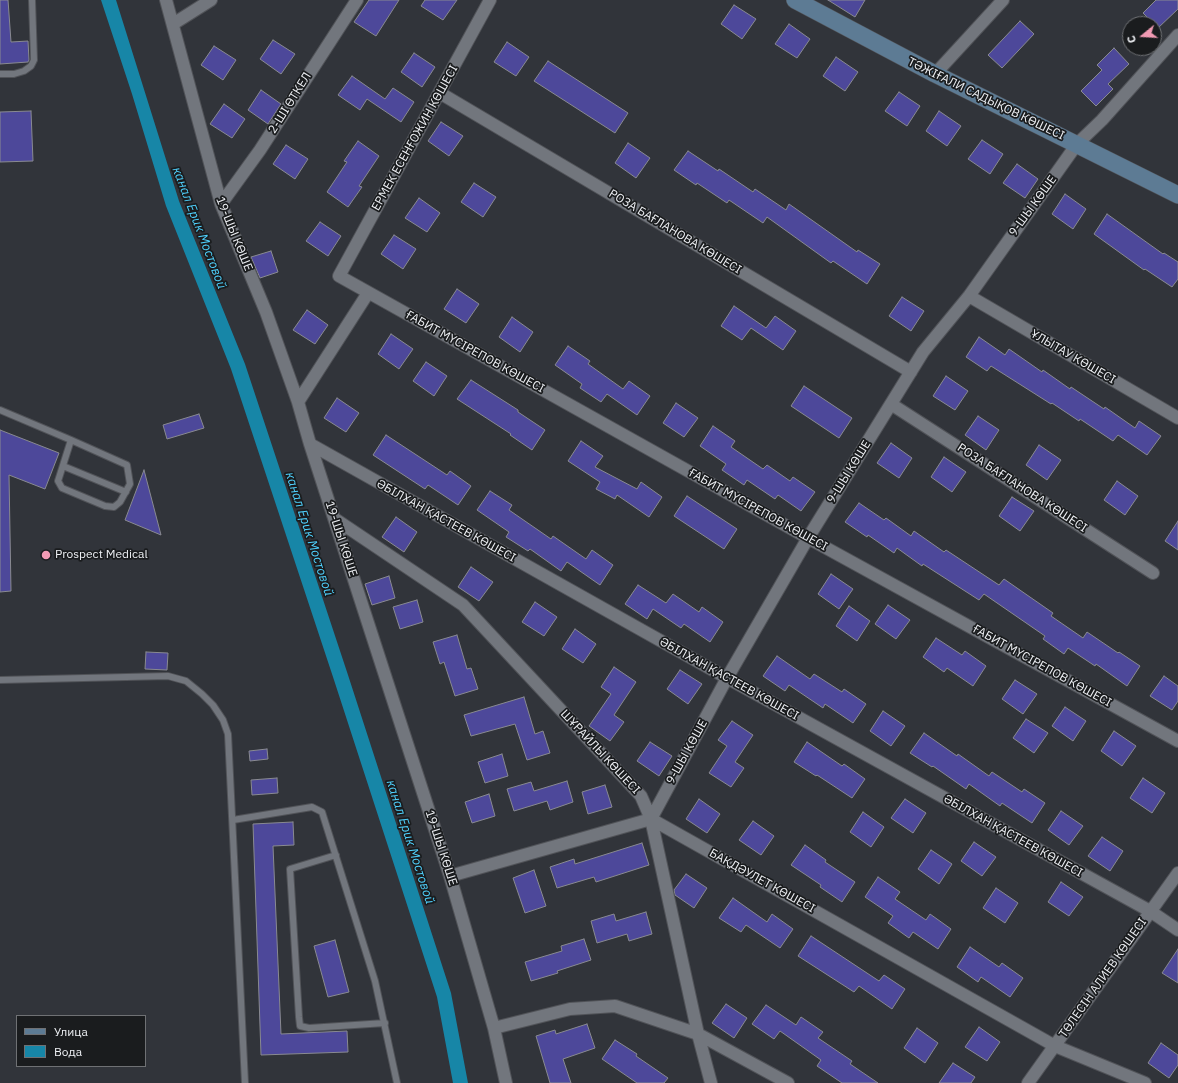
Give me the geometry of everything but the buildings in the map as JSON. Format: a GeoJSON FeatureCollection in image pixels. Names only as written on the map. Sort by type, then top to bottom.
{"type":"FeatureCollection","features":[{"type":"Feature","properties":{"kind":"street","name":"19-ШЫ КӨШЕ"},"geometry":{"type":"LineString","coordinates":[[166,0],[221,204],[266,312],[298,402],[310,444],[450,876],[494,1028],[506,1083]]}},
{"type":"Feature","properties":{"kind":"street"},"geometry":{"type":"LineString","coordinates":[[173,24],[211,0]]}},
{"type":"Feature","properties":{"kind":"street","name":"2-ШI ӨТКЕЛ"},"geometry":{"type":"LineString","coordinates":[[221,204],[260,150],[356,0]]}},
{"type":"Feature","properties":{"kind":"street","name":"ЕРМЕК ЕСЕНҒОЖИН КӨШЕСІ"},"geometry":{"type":"LineString","coordinates":[[339,276],[490,0]]}},
{"type":"Feature","properties":{"kind":"street"},"geometry":{"type":"LineString","coordinates":[[935,74],[1003,0]]}},
{"type":"Feature","properties":{"kind":"street","name":"ТӘЖІҒАЛИ САДЫҚОВ КӨШЕСІ"},"geometry":{"type":"LineString","coordinates":[[804,2],[935,74],[1178,195]]}},
{"type":"Feature","properties":{"kind":"street","name":"9-ШЫ КӨШЕ"},"geometry":{"type":"LineString","coordinates":[[651,819],[727,678],[808,538],[923,352],[969,296],[1077,144],[1102,120],[1178,35]]}},
{"type":"Feature","properties":{"kind":"street","name":"РОЗА БАҒЛАНОВА КӨШЕСI"},"geometry":{"type":"LineString","coordinates":[[440,93],[911,372]]}},
{"type":"Feature","properties":{"kind":"street","name":"ҒАБИТ МҮСІРЕПОВ КӨШЕСI"},"geometry":{"type":"LineString","coordinates":[[339,276],[808,538],[1178,741]]}},
{"type":"Feature","properties":{"kind":"street"},"geometry":{"type":"LineString","coordinates":[[298,402],[368,293]]}},
{"type":"Feature","properties":{"kind":"street","name":"ҰЛЫТАУ КӨШЕСI"},"geometry":{"type":"LineString","coordinates":[[969,296],[1178,418]]}},
{"type":"Feature","properties":{"kind":"street","name":"РОЗА БАҒЛАНОВА КӨШЕСI"},"geometry":{"type":"LineString","coordinates":[[891,404],[1154,573]]}},
{"type":"Feature","properties":{"kind":"street","name":"ӘБІЛХАН ҚАСТЕЕВ КӨШЕСI"},"geometry":{"type":"LineString","coordinates":[[310,444],[727,678],[1150,911],[1178,930]]}},
{"type":"Feature","properties":{"kind":"street","name":"ШҰРАЙЛЫ КӨШЕСІ"},"geometry":{"type":"LineString","coordinates":[[335,519],[463,605],[641,796],[651,819],[698,1034],[711,1083]]}},
{"type":"Feature","properties":{"kind":"street"},"geometry":{"type":"LineString","coordinates":[[450,876],[651,819]]}},
{"type":"Feature","properties":{"kind":"street","name":"БАҚДӘУЛЕТ КӨШЕСI"},"geometry":{"type":"LineString","coordinates":[[651,819],[1054,1046],[1145,1083]]}},
{"type":"Feature","properties":{"kind":"street","name":"ТӨЛЕСІН АЛИЕВ КӨШЕСІ"},"geometry":{"type":"LineString","coordinates":[[1028,1083],[1178,873]]}},
{"type":"Feature","properties":{"kind":"street"},"geometry":{"type":"LineString","coordinates":[[494,1028],[570,1009],[615,1006],[698,1034],[788,1083]]}},
{"type":"Feature","properties":{"kind":"lane"},"geometry":{"type":"LineString","coordinates":[[0,74],[14,74],[24,71],[31,66],[34,60],[32,0]]}},
{"type":"Feature","properties":{"kind":"lane"},"geometry":{"type":"LineString","coordinates":[[0,410],[71,440],[127,465],[130,484],[120,502],[114,507],[105,506],[62,488],[58,481],[71,440]]}},
{"type":"Feature","properties":{"kind":"lane"},"geometry":{"type":"LineString","coordinates":[[63,466],[126,492]]}},
{"type":"Feature","properties":{"kind":"lane"},"geometry":{"type":"LineString","coordinates":[[0,680],[168,676],[186,681],[213,705],[223,720],[228,734],[245,1083]]}},
{"type":"Feature","properties":{"kind":"lane"},"geometry":{"type":"LineString","coordinates":[[233,820],[312,807],[322,812],[375,982],[397,1083]]}},
{"type":"Feature","properties":{"kind":"lane"},"geometry":{"type":"LineString","coordinates":[[336,856],[290,869],[300,1026],[309,1028],[385,1024]]}},
{"type":"Feature","properties":{"kind":"water","name":"канал Ерик Мостовой"},"geometry":{"type":"Polygon","coordinates":[[[101,0],[116,0],[179,201],[245,364],[451,993],[468,1083],[453,1083],[437,997],[334,680],[231,369],[166,206],[132,94],[101,0]]]}},
{"type":"Feature","properties":{"kind":"place","name":"Prospect Medical"},"geometry":{"type":"Point","coordinates":[46,555]}}]}
